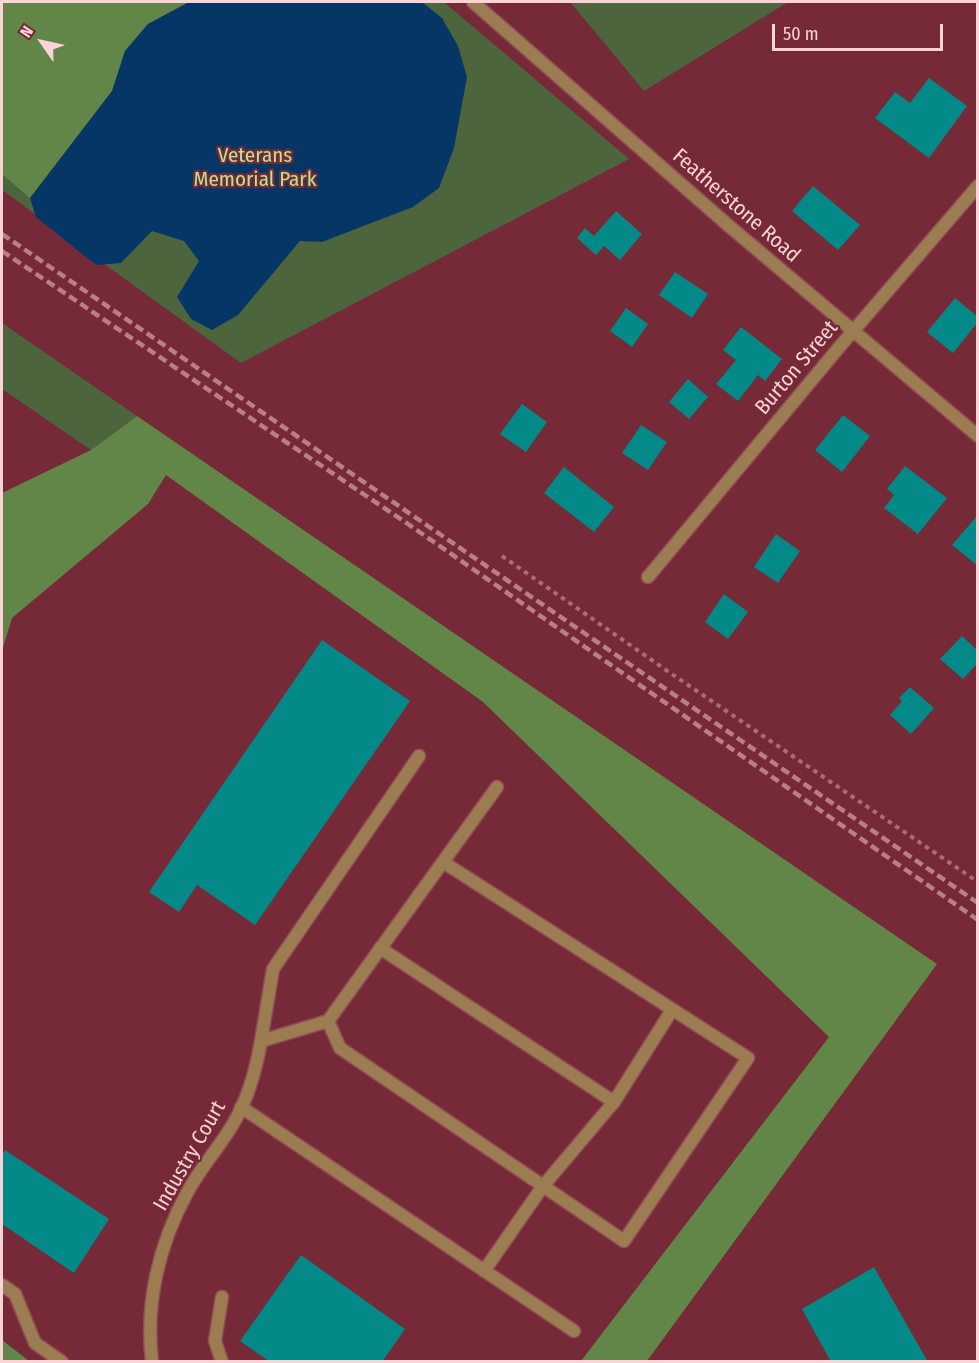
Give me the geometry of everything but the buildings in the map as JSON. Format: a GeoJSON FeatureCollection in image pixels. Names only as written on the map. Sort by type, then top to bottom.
{"type":"FeatureCollection","features":[{"type":"Feature","properties":{"kind":"street","name":"Featherstone Road"},"geometry":{"type":"LineString","coordinates":[[473,2],[729,226],[978,436]]}},
{"type":"Feature","properties":{"kind":"street","name":"Burton Street"},"geometry":{"type":"LineString","coordinates":[[648,577],[853,331],[978,186]]}},
{"type":"Feature","properties":{"kind":"street","name":"Industry Court"},"geometry":{"type":"LineString","coordinates":[[152,1362],[149,1338],[152,1298],[160,1258],[173,1220],[187,1191],[233,1124],[241,1107],[254,1072],[273,969],[419,756]]}},
{"type":"Feature","properties":{"kind":"street"},"geometry":{"type":"LineString","coordinates":[[261,1041],[328,1021],[497,787]]}},
{"type":"Feature","properties":{"kind":"street"},"geometry":{"type":"LineString","coordinates":[[328,1021],[340,1048],[624,1241],[748,1058],[443,862]]}},
{"type":"Feature","properties":{"kind":"street"},"geometry":{"type":"LineString","coordinates":[[380,948],[614,1102]]}},
{"type":"Feature","properties":{"kind":"street"},"geometry":{"type":"LineString","coordinates":[[484,1271],[543,1186],[614,1102],[672,1010]]}},
{"type":"Feature","properties":{"kind":"street"},"geometry":{"type":"LineString","coordinates":[[241,1107],[574,1331]]}},
{"type":"Feature","properties":{"kind":"street"},"geometry":{"type":"LineString","coordinates":[[2,1285],[15,1294],[35,1343],[62,1362]]}},
{"type":"Feature","properties":{"kind":"street"},"geometry":{"type":"LineString","coordinates":[[222,1297],[215,1341],[222,1362]]}},
{"type":"Feature","properties":{"kind":"path"},"geometry":{"type":"LineString","coordinates":[[502,556],[978,882]]}},
{"type":"Feature","properties":{"kind":"green space","name":"Veterans Memorial Park"},"geometry":{"type":"Polygon","coordinates":[[[2,2],[444,2],[629,159],[241,363],[2,190],[2,2]]]}},
{"type":"Feature","properties":{"kind":"green space"},"geometry":{"type":"Polygon","coordinates":[[[2,2],[189,2],[148,24],[125,51],[112,91],[30,198],[2,174],[2,2]]]}},
{"type":"Feature","properties":{"kind":"green space"},"geometry":{"type":"Polygon","coordinates":[[[570,2],[788,2],[644,91],[570,2]]]}},
{"type":"Feature","properties":{"kind":"green space"},"geometry":{"type":"Polygon","coordinates":[[[2,323],[137,416],[91,450],[2,389],[2,323]]]}},
{"type":"Feature","properties":{"kind":"green space"},"geometry":{"type":"Polygon","coordinates":[[[137,416],[937,964],[647,1361],[581,1361],[829,1037],[483,702],[166,475],[148,504],[12,618],[2,651],[2,493],[91,450],[137,416]]]}},
{"type":"Feature","properties":{"kind":"green space"},"geometry":{"type":"Polygon","coordinates":[[[2,1340],[29,1361],[2,1361],[2,1340]]]}},
{"type":"Feature","properties":{"kind":"water"},"geometry":{"type":"Polygon","coordinates":[[[189,2],[422,2],[442,18],[458,46],[467,77],[454,148],[439,188],[413,207],[322,242],[300,241],[238,315],[212,330],[191,319],[177,297],[199,261],[184,241],[152,231],[121,263],[96,265],[36,217],[30,198],[112,91],[125,51],[148,24],[189,2]]]}},
{"type":"Feature","properties":{"kind":"railway"},"geometry":{"type":"LineString","coordinates":[[2,234],[978,903]]}},
{"type":"Feature","properties":{"kind":"railway"},"geometry":{"type":"LineString","coordinates":[[2,251],[408,524],[978,920]]}}]}
